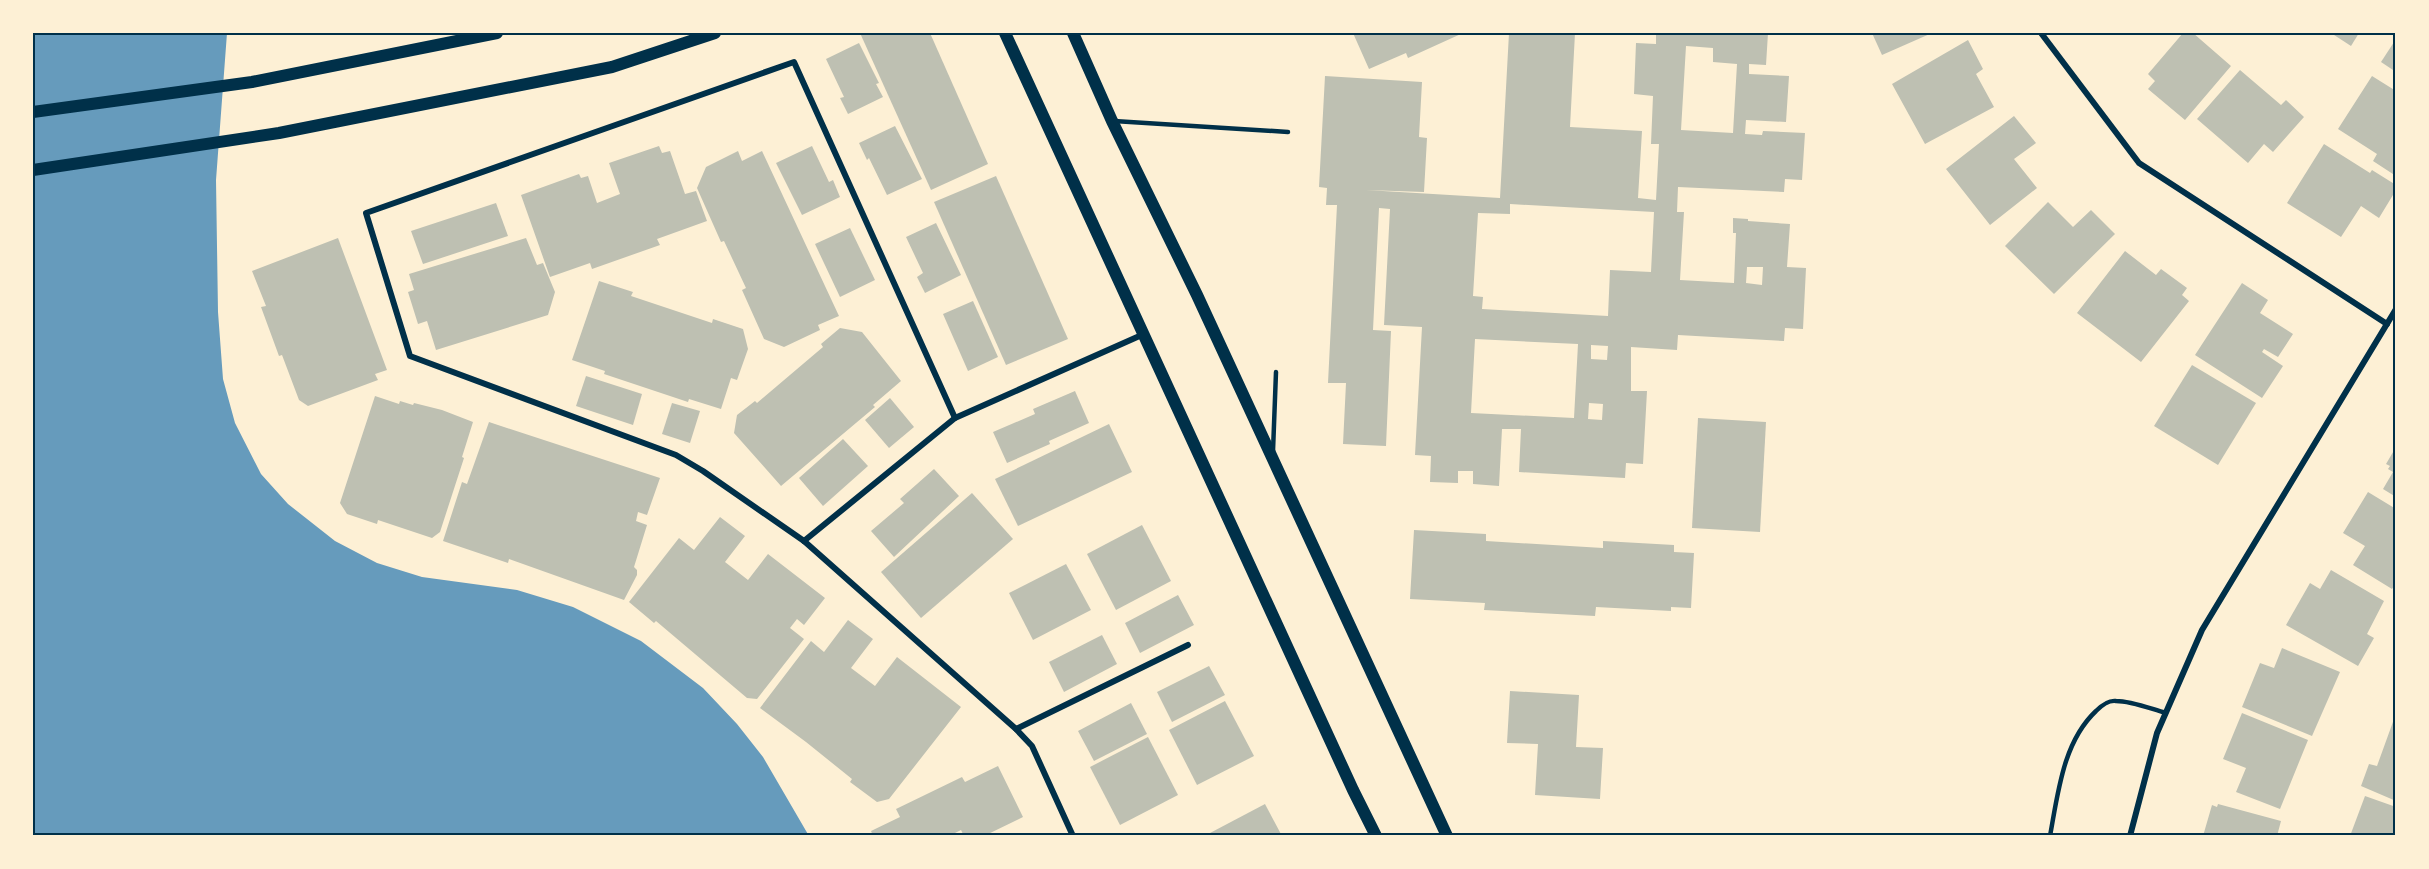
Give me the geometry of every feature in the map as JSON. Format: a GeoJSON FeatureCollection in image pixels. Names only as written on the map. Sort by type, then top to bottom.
{"type":"FeatureCollection","features":[{"type":"Feature","properties":{"kind":"main road"},"geometry":{"type":"LineString","coordinates":[[33,112],[252,82],[497,33]]}},
{"type":"Feature","properties":{"kind":"main road"},"geometry":{"type":"LineString","coordinates":[[33,170],[279,133],[612,67],[715,33]]}},
{"type":"Feature","properties":{"kind":"main road"},"geometry":{"type":"LineString","coordinates":[[1005,33],[1376,836]]}},
{"type":"Feature","properties":{"kind":"main road"},"geometry":{"type":"LineString","coordinates":[[1073,33],[1112,121],[1273,457],[1447,836]]}},
{"type":"Feature","properties":{"kind":"street"},"geometry":{"type":"LineString","coordinates":[[2041,33],[2139,163],[2386,324]]}},
{"type":"Feature","properties":{"kind":"street"},"geometry":{"type":"LineString","coordinates":[[955,418],[794,62],[366,213],[410,356],[676,455],[804,541],[1016,729],[1032,746],[1072,836]]}},
{"type":"Feature","properties":{"kind":"street"},"geometry":{"type":"LineString","coordinates":[[2130,836],[2157,733],[2202,630],[2396,309]]}},
{"type":"Feature","properties":{"kind":"street"},"geometry":{"type":"LineString","coordinates":[[804,541],[955,418],[1144,334]]}},
{"type":"Feature","properties":{"kind":"street"},"geometry":{"type":"LineString","coordinates":[[1016,729],[1188,645]]}},
{"type":"Feature","properties":{"kind":"lane"},"geometry":{"type":"LineString","coordinates":[[1112,121],[1288,132]]}},
{"type":"Feature","properties":{"kind":"lane"},"geometry":{"type":"LineString","coordinates":[[1273,457],[1276,372]]}},
{"type":"Feature","properties":{"kind":"lane"},"geometry":{"type":"LineString","coordinates":[[2050,836],[2067,756],[2085,720],[2099,707],[2116,700],[2166,713]]}},
{"type":"Feature","properties":{"kind":"water"},"geometry":{"type":"Polygon","coordinates":[[[33,33],[227,33],[216,180],[218,312],[223,379],[235,423],[261,474],[288,504],[335,541],[377,563],[422,577],[517,590],[573,607],[641,641],[703,688],[737,724],[763,757],[809,836],[33,836],[33,33]]]}},
{"type":"Feature","properties":{"kind":"building"},"geometry":{"type":"Polygon","coordinates":[[[860,33],[930,33],[988,164],[931,190],[860,33]]]}},
{"type":"Feature","properties":{"kind":"building"},"geometry":{"type":"Polygon","coordinates":[[[1353,33],[1463,33],[1408,58],[1406,53],[1369,69],[1353,33]]]}},
{"type":"Feature","properties":{"kind":"building"},"geometry":{"type":"Polygon","coordinates":[[[1509,33],[1575,33],[1570,127],[1642,131],[1638,198],[1656,200],[1659,144],[1651,144],[1653,96],[1634,94],[1636,43],[1656,44],[1656,33],[1768,33],[1766,65],[1749,64],[1749,74],[1789,76],[1786,122],[1746,120],[1745,134],[1762,135],[1763,131],[1805,133],[1802,180],[1785,179],[1784,192],[1678,187],[1677,212],[1684,212],[1680,280],[1734,283],[1736,233],[1733,233],[1733,218],[1790,224],[1787,267],[1806,268],[1803,329],[1785,328],[1784,341],[1678,335],[1677,350],[1631,347],[1631,391],[1647,391],[1643,464],[1626,463],[1625,478],[1519,472],[1521,429],[1502,429],[1499,486],[1473,484],[1473,471],[1458,471],[1458,483],[1430,482],[1431,456],[1415,455],[1422,327],[1384,325],[1390,209],[1379,208],[1373,330],[1391,331],[1386,446],[1343,444],[1346,383],[1328,383],[1337,205],[1326,205],[1327,188],[1319,187],[1325,76],[1422,82],[1419,137],[1427,138],[1424,192],[1366,190],[1500,198],[1509,33]],[[1686,46],[1681,130],[1733,133],[1737,64],[1713,62],[1713,48],[1686,46]],[[1510,204],[1510,214],[1478,213],[1473,296],[1483,297],[1482,309],[1608,316],[1610,270],[1651,272],[1654,212],[1510,204]],[[1747,267],[1746,283],[1762,285],[1763,267],[1747,267]],[[1475,339],[1471,413],[1574,418],[1578,344],[1475,339]],[[1591,345],[1591,359],[1607,360],[1608,346],[1591,345]],[[1589,403],[1588,419],[1602,420],[1603,404],[1589,403]]]}},
{"type":"Feature","properties":{"kind":"building"},"geometry":{"type":"Polygon","coordinates":[[[1872,33],[1932,33],[1882,55],[1872,33]]]}},
{"type":"Feature","properties":{"kind":"building"},"geometry":{"type":"Polygon","coordinates":[[[2183,33],[2193,33],[2231,66],[2185,120],[2148,89],[2155,81],[2148,74],[2183,33]]]}},
{"type":"Feature","properties":{"kind":"building"},"geometry":{"type":"Polygon","coordinates":[[[2331,33],[2359,33],[2351,46],[2331,33]]]}},
{"type":"Feature","properties":{"kind":"building"},"geometry":{"type":"Polygon","coordinates":[[[2396,39],[2396,72],[2381,62],[2396,39]]]}},
{"type":"Feature","properties":{"kind":"building"},"geometry":{"type":"Polygon","coordinates":[[[1968,40],[1983,69],[1976,74],[1994,107],[1925,144],[1892,84],[1968,40]]]}},
{"type":"Feature","properties":{"kind":"building"},"geometry":{"type":"Polygon","coordinates":[[[859,43],[879,83],[876,84],[883,97],[848,114],[840,98],[844,97],[826,59],[859,43]]]}},
{"type":"Feature","properties":{"kind":"building"},"geometry":{"type":"Polygon","coordinates":[[[2240,70],[2281,105],[2286,100],[2304,117],[2273,152],[2264,144],[2248,163],[2197,119],[2240,70]]]}},
{"type":"Feature","properties":{"kind":"building"},"geometry":{"type":"Polygon","coordinates":[[[2372,76],[2396,91],[2396,176],[2373,161],[2377,154],[2338,129],[2372,76]]]}},
{"type":"Feature","properties":{"kind":"building"},"geometry":{"type":"Polygon","coordinates":[[[2014,116],[2036,143],[2014,159],[2037,188],[1990,225],[1946,169],[2014,116]]]}},
{"type":"Feature","properties":{"kind":"building"},"geometry":{"type":"Polygon","coordinates":[[[895,126],[922,179],[887,195],[859,143],[895,126]]]}},
{"type":"Feature","properties":{"kind":"building"},"geometry":{"type":"Polygon","coordinates":[[[2324,144],[2370,173],[2372,170],[2396,185],[2396,190],[2379,218],[2361,206],[2341,237],[2287,203],[2324,144]]]}},
{"type":"Feature","properties":{"kind":"building"},"geometry":{"type":"Polygon","coordinates":[[[659,146],[662,153],[670,151],[685,194],[696,191],[707,221],[657,239],[660,245],[592,269],[590,263],[550,277],[521,195],[579,174],[581,178],[588,176],[597,203],[620,194],[609,163],[659,146]]]}},
{"type":"Feature","properties":{"kind":"building"},"geometry":{"type":"Polygon","coordinates":[[[812,146],[829,182],[833,180],[840,197],[802,215],[776,163],[812,146]]]}},
{"type":"Feature","properties":{"kind":"building"},"geometry":{"type":"Polygon","coordinates":[[[738,151],[742,161],[762,151],[839,316],[818,325],[820,330],[784,347],[764,339],[742,290],[746,288],[724,241],[721,242],[697,188],[706,167],[738,151]]]}},
{"type":"Feature","properties":{"kind":"building"},"geometry":{"type":"Polygon","coordinates":[[[996,176],[1068,339],[1006,365],[934,202],[996,176]]]}},
{"type":"Feature","properties":{"kind":"building"},"geometry":{"type":"Polygon","coordinates":[[[2048,202],[2073,227],[2091,210],[2115,234],[2054,294],[2005,246],[2048,202]]]}},
{"type":"Feature","properties":{"kind":"building"},"geometry":{"type":"Polygon","coordinates":[[[496,203],[508,236],[423,264],[411,231],[496,203]]]}},
{"type":"Feature","properties":{"kind":"building"},"geometry":{"type":"Polygon","coordinates":[[[936,223],[961,275],[925,293],[917,277],[923,273],[906,237],[936,223]]]}},
{"type":"Feature","properties":{"kind":"building"},"geometry":{"type":"Polygon","coordinates":[[[850,228],[875,280],[840,297],[815,244],[850,228]]]}},
{"type":"Feature","properties":{"kind":"building"},"geometry":{"type":"Polygon","coordinates":[[[338,238],[387,370],[375,374],[378,380],[308,406],[299,400],[282,355],[279,356],[261,307],[266,306],[252,271],[338,238]]]}},
{"type":"Feature","properties":{"kind":"building"},"geometry":{"type":"Polygon","coordinates":[[[526,238],[537,265],[543,263],[555,292],[548,315],[436,350],[427,321],[418,324],[408,292],[414,290],[409,274],[526,238]]]}},
{"type":"Feature","properties":{"kind":"building"},"geometry":{"type":"Polygon","coordinates":[[[2125,251],[2156,275],[2161,269],[2187,288],[2182,295],[2189,301],[2141,362],[2077,313],[2125,251]]]}},
{"type":"Feature","properties":{"kind":"building"},"geometry":{"type":"Polygon","coordinates":[[[599,281],[633,292],[631,296],[712,323],[713,319],[743,329],[748,349],[737,380],[731,378],[721,409],[689,399],[688,402],[604,374],[605,371],[572,360],[599,281]]]}},
{"type":"Feature","properties":{"kind":"building"},"geometry":{"type":"Polygon","coordinates":[[[2242,283],[2268,300],[2260,313],[2293,334],[2278,357],[2264,349],[2262,352],[2283,366],[2262,398],[2195,355],[2242,283]]]}},
{"type":"Feature","properties":{"kind":"building"},"geometry":{"type":"Polygon","coordinates":[[[973,301],[998,357],[968,371],[943,314],[973,301]]]}},
{"type":"Feature","properties":{"kind":"building"},"geometry":{"type":"Polygon","coordinates":[[[840,328],[862,332],[901,381],[873,405],[875,407],[781,486],[734,433],[737,415],[755,401],[757,403],[823,347],[821,344],[840,328]]]}},
{"type":"Feature","properties":{"kind":"building"},"geometry":{"type":"Polygon","coordinates":[[[2192,365],[2256,403],[2218,465],[2154,426],[2192,365]]]}},
{"type":"Feature","properties":{"kind":"building"},"geometry":{"type":"Polygon","coordinates":[[[586,376],[642,394],[633,425],[576,406],[586,376]]]}},
{"type":"Feature","properties":{"kind":"building"},"geometry":{"type":"Polygon","coordinates":[[[1075,391],[1089,423],[1007,463],[993,432],[1035,414],[1033,409],[1075,391]]]}},
{"type":"Feature","properties":{"kind":"building"},"geometry":{"type":"Polygon","coordinates":[[[375,396],[399,404],[400,401],[442,410],[473,422],[440,532],[432,538],[378,520],[377,524],[347,514],[340,503],[375,396]]]}},
{"type":"Feature","properties":{"kind":"building"},"geometry":{"type":"Polygon","coordinates":[[[890,398],[914,427],[889,448],[865,420],[890,398]]]}},
{"type":"Feature","properties":{"kind":"building"},"geometry":{"type":"Polygon","coordinates":[[[672,403],[700,411],[690,443],[662,434],[672,403]]]}},
{"type":"Feature","properties":{"kind":"building"},"geometry":{"type":"Polygon","coordinates":[[[1698,418],[1766,422],[1760,532],[1692,528],[1698,418]]]}},
{"type":"Feature","properties":{"kind":"building"},"geometry":{"type":"Polygon","coordinates":[[[489,422],[660,478],[647,515],[638,512],[636,521],[647,525],[634,567],[637,575],[624,600],[509,559],[508,563],[443,541],[462,482],[467,484],[489,422]]]}},
{"type":"Feature","properties":{"kind":"building"},"geometry":{"type":"Polygon","coordinates":[[[1109,424],[1132,472],[1018,526],[995,479],[1109,424]]]}},
{"type":"Feature","properties":{"kind":"building"},"geometry":{"type":"Polygon","coordinates":[[[843,439],[868,466],[823,506],[799,478],[843,439]]]}},
{"type":"Feature","properties":{"kind":"building"},"geometry":{"type":"Polygon","coordinates":[[[2396,447],[2396,497],[2383,489],[2393,472],[2386,464],[2396,447]]]}},
{"type":"Feature","properties":{"kind":"building"},"geometry":{"type":"Polygon","coordinates":[[[934,469],[959,496],[894,557],[871,531],[904,503],[900,499],[934,469]]]}},
{"type":"Feature","properties":{"kind":"building"},"geometry":{"type":"Polygon","coordinates":[[[2368,492],[2396,509],[2396,583],[2392,589],[2353,565],[2365,546],[2343,533],[2368,492]]]}},
{"type":"Feature","properties":{"kind":"building"},"geometry":{"type":"Polygon","coordinates":[[[972,493],[1013,539],[921,618],[881,572],[972,493]]]}},
{"type":"Feature","properties":{"kind":"building"},"geometry":{"type":"Polygon","coordinates":[[[720,517],[745,536],[725,562],[748,580],[768,554],[825,598],[804,625],[797,619],[790,628],[804,639],[757,699],[747,698],[656,621],[654,623],[629,602],[679,538],[694,550],[720,517]]]}},
{"type":"Feature","properties":{"kind":"building"},"geometry":{"type":"Polygon","coordinates":[[[1142,525],[1171,581],[1116,610],[1087,554],[1142,525]]]}},
{"type":"Feature","properties":{"kind":"building"},"geometry":{"type":"Polygon","coordinates":[[[1414,530],[1486,534],[1486,541],[1603,548],[1603,541],[1674,545],[1674,552],[1694,553],[1691,608],[1671,607],[1671,611],[1596,607],[1595,616],[1484,610],[1485,603],[1410,599],[1414,530]]]}},
{"type":"Feature","properties":{"kind":"building"},"geometry":{"type":"Polygon","coordinates":[[[1066,564],[1091,610],[1033,640],[1009,593],[1066,564]]]}},
{"type":"Feature","properties":{"kind":"building"},"geometry":{"type":"Polygon","coordinates":[[[2331,570],[2384,601],[2367,634],[2374,638],[2358,666],[2286,625],[2310,583],[2320,589],[2331,570]]]}},
{"type":"Feature","properties":{"kind":"building"},"geometry":{"type":"Polygon","coordinates":[[[1178,595],[1194,625],[1140,653],[1125,623],[1178,595]]]}},
{"type":"Feature","properties":{"kind":"building"},"geometry":{"type":"Polygon","coordinates":[[[848,620],[873,639],[851,668],[875,686],[897,657],[961,707],[889,799],[877,802],[850,782],[852,779],[806,742],[760,708],[811,641],[824,652],[848,620]]]}},
{"type":"Feature","properties":{"kind":"building"},"geometry":{"type":"Polygon","coordinates":[[[1102,635],[1117,664],[1064,692],[1049,662],[1102,635]]]}},
{"type":"Feature","properties":{"kind":"building"},"geometry":{"type":"Polygon","coordinates":[[[2282,648],[2340,672],[2312,736],[2242,707],[2260,663],[2274,668],[2282,648]]]}},
{"type":"Feature","properties":{"kind":"building"},"geometry":{"type":"Polygon","coordinates":[[[1209,666],[1225,695],[1172,722],[1157,692],[1209,666]]]}},
{"type":"Feature","properties":{"kind":"building"},"geometry":{"type":"Polygon","coordinates":[[[1510,691],[1579,695],[1576,747],[1603,748],[1600,799],[1535,795],[1538,744],[1507,743],[1510,691]]]}},
{"type":"Feature","properties":{"kind":"building"},"geometry":{"type":"Polygon","coordinates":[[[1225,701],[1254,756],[1197,785],[1169,730],[1225,701]]]}},
{"type":"Feature","properties":{"kind":"building"},"geometry":{"type":"Polygon","coordinates":[[[1131,703],[1147,734],[1094,761],[1078,731],[1131,703]]]}},
{"type":"Feature","properties":{"kind":"building"},"geometry":{"type":"Polygon","coordinates":[[[2242,713],[2308,740],[2280,809],[2236,792],[2246,768],[2223,759],[2242,713]]]}},
{"type":"Feature","properties":{"kind":"building"},"geometry":{"type":"Polygon","coordinates":[[[2394,719],[2396,720],[2396,801],[2361,786],[2369,764],[2377,766],[2394,719]]]}},
{"type":"Feature","properties":{"kind":"building"},"geometry":{"type":"Polygon","coordinates":[[[1148,737],[1178,795],[1120,825],[1090,767],[1148,737]]]}},
{"type":"Feature","properties":{"kind":"building"},"geometry":{"type":"Polygon","coordinates":[[[998,766],[1023,817],[984,836],[964,836],[961,830],[949,836],[873,836],[871,831],[900,817],[896,809],[962,777],[965,782],[998,766]]]}},
{"type":"Feature","properties":{"kind":"building"},"geometry":{"type":"Polygon","coordinates":[[[2365,796],[2396,807],[2396,836],[2350,836],[2365,796]]]}},
{"type":"Feature","properties":{"kind":"building"},"geometry":{"type":"Polygon","coordinates":[[[1265,804],[1282,836],[1211,836],[1210,833],[1265,804]]]}},
{"type":"Feature","properties":{"kind":"building"},"geometry":{"type":"Polygon","coordinates":[[[2218,804],[2281,821],[2277,836],[2203,836],[2212,805],[2217,807],[2218,804]]]}}]}
